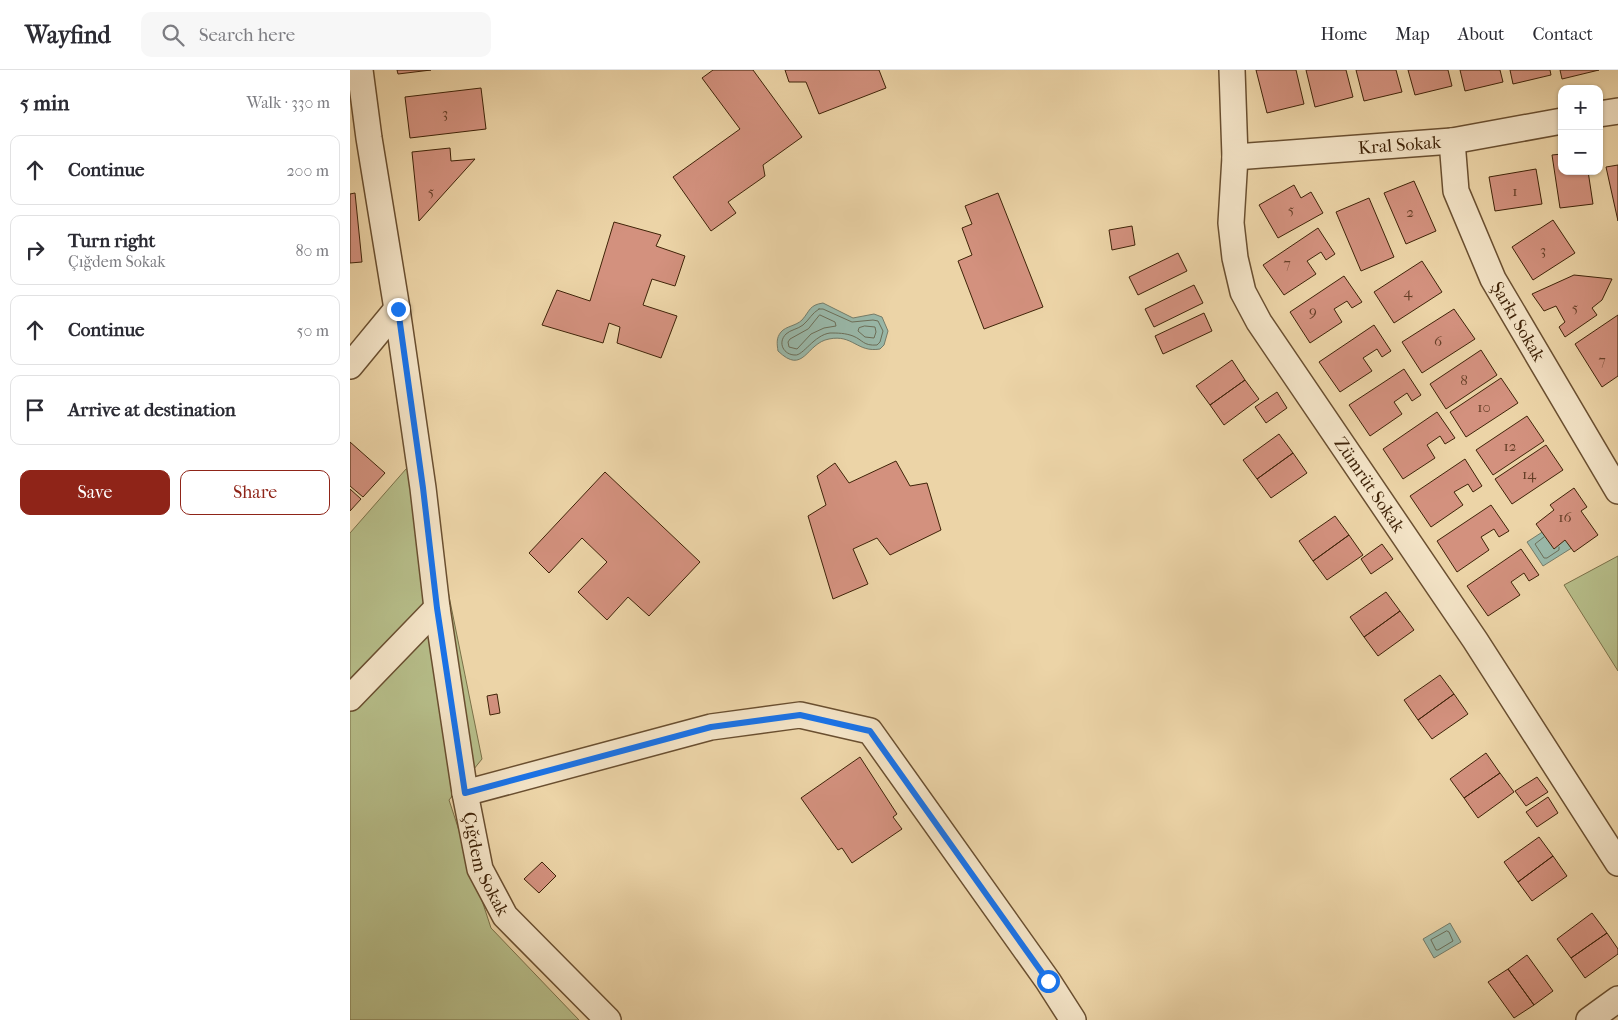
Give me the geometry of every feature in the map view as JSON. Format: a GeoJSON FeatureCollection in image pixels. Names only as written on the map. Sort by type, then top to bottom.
{"type":"FeatureCollection","features":[{"type":"Feature","properties":{"kind":"street"},"geometry":{"type":"LineString","coordinates":[[359,140],[360,70]]}},
{"type":"Feature","properties":{"kind":"street","name":"Zümrüt Sokak"},"geometry":{"type":"LineString","coordinates":[[1232,70],[1235,157],[1231,223],[1235,258],[1244,292],[1259,322],[1475,640],[1618,863]]}},
{"type":"Feature","properties":{"kind":"street"},"geometry":{"type":"LineString","coordinates":[[1603,113],[1618,111]]}},
{"type":"Feature","properties":{"kind":"street","name":"Kral Sokak"},"geometry":{"type":"LineString","coordinates":[[1235,157],[1452,140],[1558,122]]}},
{"type":"Feature","properties":{"kind":"street","name":"Çığdem Sokak"},"geometry":{"type":"LineString","coordinates":[[359,140],[390,265],[398,309],[423,488],[437,608],[465,793],[480,869],[505,916],[608,1020]]}},
{"type":"Feature","properties":{"kind":"street","name":"Şarkı Sokak"},"geometry":{"type":"LineString","coordinates":[[1452,140],[1456,191],[1493,279],[1618,491]]}},
{"type":"Feature","properties":{"kind":"street"},"geometry":{"type":"LineString","coordinates":[[350,366],[398,309]]}},
{"type":"Feature","properties":{"kind":"street"},"geometry":{"type":"LineString","coordinates":[[350,698],[437,608]]}},
{"type":"Feature","properties":{"kind":"street"},"geometry":{"type":"LineString","coordinates":[[465,793],[711,727],[800,715],[870,731],[1048,981],[1073,1020]]}},
{"type":"Feature","properties":{"kind":"street"},"geometry":{"type":"LineString","coordinates":[[1589,1020],[1618,999]]}},
{"type":"Feature","properties":{"kind":"green space"},"geometry":{"type":"Polygon","coordinates":[[[420,453],[482,759],[449,800],[491,928],[579,1020],[350,1020],[350,533],[420,453]]]}},
{"type":"Feature","properties":{"kind":"green space"},"geometry":{"type":"Polygon","coordinates":[[[1618,556],[1618,671],[1564,585],[1618,556]]]}},
{"type":"Feature","properties":{"kind":"water"},"geometry":{"type":"Polygon","coordinates":[[[823,303],[853,318],[874,314],[882,317],[888,331],[884,345],[880,349],[872,350],[844,339],[829,339],[815,346],[805,356],[794,360],[787,358],[778,351],[779,334],[786,328],[800,322],[812,307],[823,303]]]}},
{"type":"Feature","properties":{"kind":"water"},"geometry":{"type":"Polygon","coordinates":[[[1550,527],[1580,530],[1586,539],[1543,566],[1527,542],[1550,527]]]}},
{"type":"Feature","properties":{"kind":"water"},"geometry":{"type":"Polygon","coordinates":[[[1450,923],[1461,942],[1434,958],[1423,939],[1450,923]]]}},
{"type":"Feature","properties":{"kind":"building"},"geometry":{"type":"Polygon","coordinates":[[[397,70],[431,70],[398,74],[397,70]]]}},
{"type":"Feature","properties":{"kind":"building"},"geometry":{"type":"Polygon","coordinates":[[[713,70],[753,70],[802,137],[763,165],[765,176],[728,202],[736,213],[711,231],[673,177],[740,129],[702,78],[713,70]]]}},
{"type":"Feature","properties":{"kind":"building"},"geometry":{"type":"Polygon","coordinates":[[[785,70],[879,70],[886,88],[819,114],[806,82],[789,82],[785,70]]]}},
{"type":"Feature","properties":{"kind":"building"},"geometry":{"type":"Polygon","coordinates":[[[1256,70],[1296,70],[1304,104],[1267,113],[1256,70]]]}},
{"type":"Feature","properties":{"kind":"building"},"geometry":{"type":"Polygon","coordinates":[[[1306,70],[1346,70],[1353,97],[1315,107],[1306,70]]]}},
{"type":"Feature","properties":{"kind":"building"},"geometry":{"type":"Polygon","coordinates":[[[1356,70],[1396,70],[1402,92],[1364,101],[1356,70]]]}},
{"type":"Feature","properties":{"kind":"building"},"geometry":{"type":"Polygon","coordinates":[[[1408,70],[1448,70],[1452,86],[1415,95],[1408,70]]]}},
{"type":"Feature","properties":{"kind":"building"},"geometry":{"type":"Polygon","coordinates":[[[1460,70],[1500,70],[1503,82],[1465,91],[1460,70]]]}},
{"type":"Feature","properties":{"kind":"building"},"geometry":{"type":"Polygon","coordinates":[[[1510,70],[1550,70],[1551,75],[1513,84],[1510,70]]]}},
{"type":"Feature","properties":{"kind":"building"},"geometry":{"type":"Polygon","coordinates":[[[1560,70],[1599,70],[1562,79],[1560,70]]]}},
{"type":"Feature","properties":{"kind":"building"},"geometry":{"type":"Polygon","coordinates":[[[481,88],[486,129],[410,138],[405,97],[481,88]]]}},
{"type":"Feature","properties":{"kind":"building"},"geometry":{"type":"Polygon","coordinates":[[[450,148],[451,161],[475,159],[419,221],[412,152],[450,148]]]}},
{"type":"Feature","properties":{"kind":"building"},"geometry":{"type":"Polygon","coordinates":[[[1558,154],[1558,175],[1589,175],[1593,204],[1560,208],[1552,155],[1558,154]]]}},
{"type":"Feature","properties":{"kind":"building"},"geometry":{"type":"Polygon","coordinates":[[[1618,165],[1618,221],[1606,167],[1618,165]]]}},
{"type":"Feature","properties":{"kind":"building"},"geometry":{"type":"Polygon","coordinates":[[[1536,169],[1542,204],[1495,211],[1489,177],[1536,169]]]}},
{"type":"Feature","properties":{"kind":"building"},"geometry":{"type":"Polygon","coordinates":[[[1414,181],[1436,231],[1406,244],[1384,193],[1414,181]]]}},
{"type":"Feature","properties":{"kind":"building"},"geometry":{"type":"Polygon","coordinates":[[[1294,185],[1301,198],[1311,192],[1323,213],[1278,238],[1259,205],[1294,185]]]}},
{"type":"Feature","properties":{"kind":"building"},"geometry":{"type":"Polygon","coordinates":[[[355,193],[362,262],[350,263],[350,194],[355,193]]]}},
{"type":"Feature","properties":{"kind":"building"},"geometry":{"type":"Polygon","coordinates":[[[998,193],[1043,307],[984,329],[958,261],[972,255],[962,228],[972,224],[965,206],[998,193]]]}},
{"type":"Feature","properties":{"kind":"building"},"geometry":{"type":"Polygon","coordinates":[[[1369,198],[1394,257],[1361,271],[1336,212],[1369,198]]]}},
{"type":"Feature","properties":{"kind":"building"},"geometry":{"type":"Polygon","coordinates":[[[1553,220],[1575,253],[1533,280],[1512,247],[1553,220]]]}},
{"type":"Feature","properties":{"kind":"building"},"geometry":{"type":"Polygon","coordinates":[[[614,222],[661,235],[656,246],[685,256],[675,286],[652,279],[643,305],[677,316],[661,358],[617,343],[620,327],[609,323],[603,343],[542,325],[557,290],[590,301],[614,222]]]}},
{"type":"Feature","properties":{"kind":"building"},"geometry":{"type":"Polygon","coordinates":[[[1132,226],[1135,245],[1112,250],[1109,230],[1132,226]]]}},
{"type":"Feature","properties":{"kind":"building"},"geometry":{"type":"Polygon","coordinates":[[[1318,228],[1335,254],[1326,260],[1321,252],[1307,261],[1316,274],[1284,295],[1263,265],[1318,228]]]}},
{"type":"Feature","properties":{"kind":"building"},"geometry":{"type":"Polygon","coordinates":[[[1178,253],[1187,271],[1138,295],[1129,277],[1178,253]]]}},
{"type":"Feature","properties":{"kind":"building"},"geometry":{"type":"Polygon","coordinates":[[[1422,261],[1442,292],[1394,323],[1374,292],[1422,261]]]}},
{"type":"Feature","properties":{"kind":"building"},"geometry":{"type":"Polygon","coordinates":[[[1574,275],[1612,279],[1602,300],[1592,308],[1597,315],[1565,337],[1559,327],[1565,322],[1556,306],[1544,311],[1532,294],[1574,275]]]}},
{"type":"Feature","properties":{"kind":"building"},"geometry":{"type":"Polygon","coordinates":[[[1344,276],[1362,302],[1352,308],[1347,301],[1334,309],[1342,322],[1310,343],[1290,312],[1344,276]]]}},
{"type":"Feature","properties":{"kind":"building"},"geometry":{"type":"Polygon","coordinates":[[[1194,285],[1203,303],[1154,327],[1145,309],[1194,285]]]}},
{"type":"Feature","properties":{"kind":"building"},"geometry":{"type":"Polygon","coordinates":[[[1454,309],[1475,339],[1422,373],[1402,342],[1454,309]]]}},
{"type":"Feature","properties":{"kind":"building"},"geometry":{"type":"Polygon","coordinates":[[[1204,313],[1212,331],[1163,354],[1155,336],[1204,313]]]}},
{"type":"Feature","properties":{"kind":"building"},"geometry":{"type":"Polygon","coordinates":[[[1618,315],[1618,376],[1602,387],[1575,344],[1618,315]]]}},
{"type":"Feature","properties":{"kind":"building"},"geometry":{"type":"Polygon","coordinates":[[[1374,325],[1391,351],[1382,357],[1377,349],[1363,358],[1372,371],[1340,392],[1319,362],[1374,325]]]}},
{"type":"Feature","properties":{"kind":"building"},"geometry":{"type":"Polygon","coordinates":[[[1481,350],[1497,375],[1446,409],[1430,384],[1481,350]]]}},
{"type":"Feature","properties":{"kind":"building"},"geometry":{"type":"Polygon","coordinates":[[[1232,360],[1245,380],[1210,405],[1196,386],[1232,360]]]}},
{"type":"Feature","properties":{"kind":"building"},"geometry":{"type":"Polygon","coordinates":[[[1404,369],[1421,395],[1412,401],[1407,393],[1394,402],[1402,414],[1370,436],[1349,405],[1404,369]]]}},
{"type":"Feature","properties":{"kind":"building"},"geometry":{"type":"Polygon","coordinates":[[[1501,378],[1518,403],[1466,437],[1450,412],[1501,378]]]}},
{"type":"Feature","properties":{"kind":"building"},"geometry":{"type":"Polygon","coordinates":[[[1245,380],[1259,399],[1224,425],[1210,405],[1245,380]]]}},
{"type":"Feature","properties":{"kind":"building"},"geometry":{"type":"Polygon","coordinates":[[[1277,392],[1287,408],[1266,423],[1255,407],[1277,392]]]}},
{"type":"Feature","properties":{"kind":"building"},"geometry":{"type":"Polygon","coordinates":[[[1437,412],[1455,438],[1445,444],[1440,436],[1427,445],[1435,458],[1403,479],[1383,449],[1437,412]]]}},
{"type":"Feature","properties":{"kind":"building"},"geometry":{"type":"Polygon","coordinates":[[[1527,416],[1544,441],[1493,475],[1476,450],[1527,416]]]}},
{"type":"Feature","properties":{"kind":"building"},"geometry":{"type":"Polygon","coordinates":[[[1279,434],[1293,453],[1257,479],[1243,460],[1279,434]]]}},
{"type":"Feature","properties":{"kind":"building"},"geometry":{"type":"Polygon","coordinates":[[[350,442],[385,473],[363,497],[350,486],[350,442]]]}},
{"type":"Feature","properties":{"kind":"building"},"geometry":{"type":"Polygon","coordinates":[[[1546,445],[1563,470],[1512,504],[1495,479],[1546,445]]]}},
{"type":"Feature","properties":{"kind":"building"},"geometry":{"type":"Polygon","coordinates":[[[1293,453],[1307,473],[1271,498],[1257,479],[1293,453]]]}},
{"type":"Feature","properties":{"kind":"building"},"geometry":{"type":"Polygon","coordinates":[[[1465,459],[1482,486],[1473,492],[1468,484],[1454,492],[1463,505],[1431,527],[1410,496],[1465,459]]]}},
{"type":"Feature","properties":{"kind":"building"},"geometry":{"type":"Polygon","coordinates":[[[896,461],[910,486],[927,483],[941,530],[890,555],[877,538],[853,549],[868,584],[833,599],[808,516],[826,505],[817,476],[835,463],[849,483],[896,461]]]}},
{"type":"Feature","properties":{"kind":"building"},"geometry":{"type":"Polygon","coordinates":[[[605,472],[700,562],[649,616],[628,597],[607,620],[578,592],[607,562],[582,538],[549,573],[529,553],[605,472]]]}},
{"type":"Feature","properties":{"kind":"building"},"geometry":{"type":"Polygon","coordinates":[[[1574,488],[1587,507],[1581,511],[1598,535],[1574,552],[1565,540],[1554,549],[1536,524],[1554,510],[1550,505],[1574,488]]]}},
{"type":"Feature","properties":{"kind":"building"},"geometry":{"type":"Polygon","coordinates":[[[350,489],[361,499],[350,511],[350,489]]]}},
{"type":"Feature","properties":{"kind":"building"},"geometry":{"type":"Polygon","coordinates":[[[1491,505],[1509,531],[1499,537],[1494,529],[1481,537],[1489,550],[1457,572],[1437,541],[1491,505]]]}},
{"type":"Feature","properties":{"kind":"building"},"geometry":{"type":"Polygon","coordinates":[[[1335,516],[1349,535],[1313,561],[1299,541],[1335,516]]]}},
{"type":"Feature","properties":{"kind":"building"},"geometry":{"type":"Polygon","coordinates":[[[1349,535],[1363,555],[1327,580],[1313,561],[1349,535]]]}},
{"type":"Feature","properties":{"kind":"building"},"geometry":{"type":"Polygon","coordinates":[[[1382,544],[1393,559],[1371,574],[1361,559],[1382,544]]]}},
{"type":"Feature","properties":{"kind":"building"},"geometry":{"type":"Polygon","coordinates":[[[1521,549],[1539,575],[1529,581],[1524,573],[1511,582],[1520,595],[1488,616],[1467,586],[1521,549]]]}},
{"type":"Feature","properties":{"kind":"building"},"geometry":{"type":"Polygon","coordinates":[[[1386,592],[1400,611],[1364,637],[1350,617],[1386,592]]]}},
{"type":"Feature","properties":{"kind":"building"},"geometry":{"type":"Polygon","coordinates":[[[1400,611],[1414,630],[1378,656],[1364,637],[1400,611]]]}},
{"type":"Feature","properties":{"kind":"building"},"geometry":{"type":"Polygon","coordinates":[[[1440,675],[1454,694],[1418,720],[1404,700],[1440,675]]]}},
{"type":"Feature","properties":{"kind":"building"},"geometry":{"type":"Polygon","coordinates":[[[497,694],[500,713],[490,715],[487,696],[497,694]]]}},
{"type":"Feature","properties":{"kind":"building"},"geometry":{"type":"Polygon","coordinates":[[[1454,694],[1468,714],[1432,739],[1418,720],[1454,694]]]}},
{"type":"Feature","properties":{"kind":"building"},"geometry":{"type":"Polygon","coordinates":[[[1486,753],[1500,773],[1464,798],[1450,779],[1486,753]]]}},
{"type":"Feature","properties":{"kind":"building"},"geometry":{"type":"Polygon","coordinates":[[[860,757],[897,814],[893,817],[902,829],[852,863],[842,848],[838,850],[801,798],[860,757]]]}},
{"type":"Feature","properties":{"kind":"building"},"geometry":{"type":"Polygon","coordinates":[[[1500,773],[1514,792],[1478,818],[1464,798],[1500,773]]]}},
{"type":"Feature","properties":{"kind":"building"},"geometry":{"type":"Polygon","coordinates":[[[1537,777],[1548,792],[1526,806],[1515,791],[1537,777]]]}},
{"type":"Feature","properties":{"kind":"building"},"geometry":{"type":"Polygon","coordinates":[[[1548,797],[1558,813],[1537,827],[1526,812],[1548,797]]]}},
{"type":"Feature","properties":{"kind":"building"},"geometry":{"type":"Polygon","coordinates":[[[1539,837],[1553,856],[1518,882],[1504,862],[1539,837]]]}},
{"type":"Feature","properties":{"kind":"building"},"geometry":{"type":"Polygon","coordinates":[[[1553,856],[1567,876],[1532,901],[1518,882],[1553,856]]]}},
{"type":"Feature","properties":{"kind":"building"},"geometry":{"type":"Polygon","coordinates":[[[542,862],[556,876],[539,893],[524,879],[542,862]]]}},
{"type":"Feature","properties":{"kind":"building"},"geometry":{"type":"Polygon","coordinates":[[[1592,913],[1607,933],[1571,958],[1557,939],[1592,913]]]}},
{"type":"Feature","properties":{"kind":"building"},"geometry":{"type":"Polygon","coordinates":[[[1607,933],[1618,949],[1618,954],[1585,978],[1571,958],[1607,933]]]}},
{"type":"Feature","properties":{"kind":"building"},"geometry":{"type":"Polygon","coordinates":[[[1527,955],[1553,991],[1534,1005],[1508,969],[1527,955]]]}},
{"type":"Feature","properties":{"kind":"building"},"geometry":{"type":"Polygon","coordinates":[[[1508,969],[1534,1005],[1514,1018],[1488,982],[1508,969]]]}},
{"type":"Feature","properties":{"kind":"route"},"geometry":{"type":"LineString","coordinates":[[398,309],[423,488],[437,608],[465,793],[711,727],[800,715],[870,731],[1048,981]]}}]}
